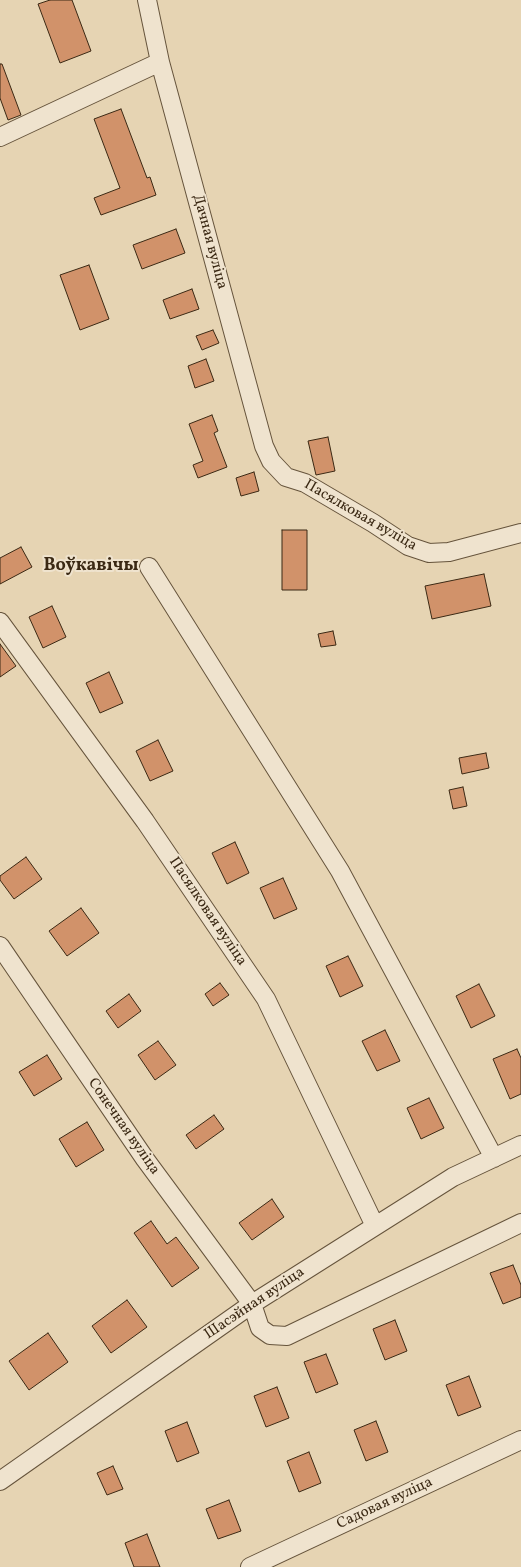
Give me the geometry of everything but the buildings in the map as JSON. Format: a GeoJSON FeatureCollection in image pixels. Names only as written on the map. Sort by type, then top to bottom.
{"type":"FeatureCollection","features":[{"type":"Feature","properties":{"kind":"street","name":"Дачная вуліца"},"geometry":{"type":"LineString","coordinates":[[147,0],[160,62],[264,446],[271,461],[286,477]]}},
{"type":"Feature","properties":{"kind":"street"},"geometry":{"type":"LineString","coordinates":[[0,137],[160,62]]}},
{"type":"Feature","properties":{"kind":"street","name":"Пасялковая вуліца"},"geometry":{"type":"LineString","coordinates":[[286,477],[305,483],[408,546],[429,553],[449,552],[521,533]]}},
{"type":"Feature","properties":{"kind":"street"},"geometry":{"type":"LineString","coordinates":[[150,567],[340,871],[494,1158]]}},
{"type":"Feature","properties":{"kind":"street","name":"Пасялковая вуліца"},"geometry":{"type":"LineString","coordinates":[[0,622],[145,821],[266,999],[375,1226]]}},
{"type":"Feature","properties":{"kind":"street","name":"Сонечная вуліца"},"geometry":{"type":"LineString","coordinates":[[0,946],[145,1160],[252,1304],[260,1328],[270,1335],[287,1336],[521,1223]]}},
{"type":"Feature","properties":{"kind":"street","name":"Шасэйная вуліца"},"geometry":{"type":"LineString","coordinates":[[0,1480],[252,1304],[453,1177],[521,1145]]}},
{"type":"Feature","properties":{"kind":"street","name":"Садовая вуліца"},"geometry":{"type":"LineString","coordinates":[[250,1567],[521,1440]]}},
{"type":"Feature","properties":{"kind":"district","name":"Воўкавічы"},"geometry":{"type":"Point","coordinates":[91,567]}}]}
